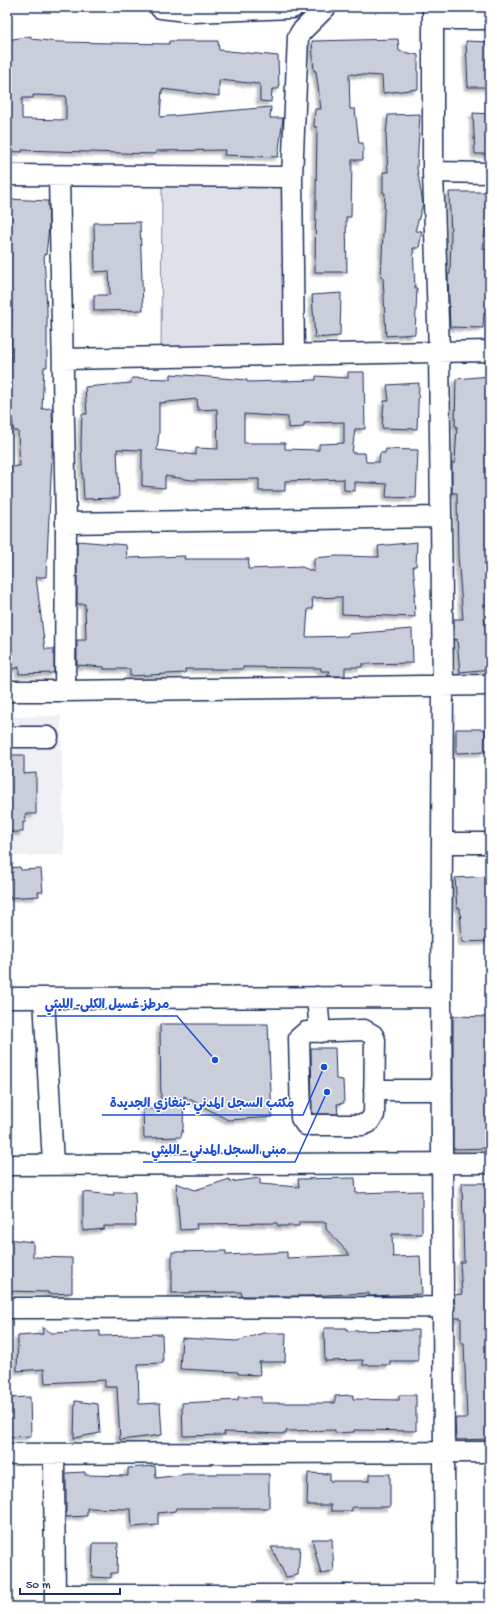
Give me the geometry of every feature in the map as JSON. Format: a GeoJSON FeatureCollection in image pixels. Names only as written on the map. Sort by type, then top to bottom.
{"type":"FeatureCollection","features":[{"type":"Feature","properties":{"kind":"main road"},"geometry":{"type":"LineString","coordinates":[[161,7],[194,11],[292,7]]}},
{"type":"Feature","properties":{"kind":"street"},"geometry":{"type":"LineString","coordinates":[[294,354],[292,177],[298,37],[301,32],[326,7]]}},
{"type":"Feature","properties":{"kind":"street"},"geometry":{"type":"LineString","coordinates":[[445,1601],[441,997],[443,684],[439,351],[433,172],[433,13],[490,19]]}},
{"type":"Feature","properties":{"kind":"street"},"geometry":{"type":"LineString","coordinates":[[433,172],[490,173]]}},
{"type":"Feature","properties":{"kind":"street"},"geometry":{"type":"LineString","coordinates":[[7,175],[292,177]]}},
{"type":"Feature","properties":{"kind":"street"},"geometry":{"type":"LineString","coordinates":[[59,176],[64,359],[66,523],[65,691]]}},
{"type":"Feature","properties":{"kind":"street"},"geometry":{"type":"LineString","coordinates":[[64,359],[490,351]]}},
{"type":"Feature","properties":{"kind":"street"},"geometry":{"type":"LineString","coordinates":[[66,523],[441,517]]}},
{"type":"Feature","properties":{"kind":"street"},"geometry":{"type":"LineString","coordinates":[[7,691],[443,684],[490,685]]}},
{"type":"Feature","properties":{"kind":"street"},"geometry":{"type":"LineString","coordinates":[[7,737],[48,737]]}},
{"type":"Feature","properties":{"kind":"street"},"geometry":{"type":"LineString","coordinates":[[442,843],[490,843]]}},
{"type":"Feature","properties":{"kind":"street"},"geometry":{"type":"LineString","coordinates":[[317,997],[320,1032]]}},
{"type":"Feature","properties":{"kind":"street"},"geometry":{"type":"LineString","coordinates":[[7,998],[441,997]]}},
{"type":"Feature","properties":{"kind":"street"},"geometry":{"type":"LineString","coordinates":[[44,998],[52,1164]]}},
{"type":"Feature","properties":{"kind":"street"},"geometry":{"type":"LineString","coordinates":[[364,1030],[373,1035],[375,1040],[374,1115],[368,1123],[362,1125],[311,1126],[302,1122],[298,1042],[302,1035],[306,1032],[320,1032],[364,1030]]}},
{"type":"Feature","properties":{"kind":"street"},"geometry":{"type":"LineString","coordinates":[[374,1090],[442,1090]]}},
{"type":"Feature","properties":{"kind":"street"},"geometry":{"type":"LineString","coordinates":[[7,1164],[490,1163]]}},
{"type":"Feature","properties":{"kind":"street"},"geometry":{"type":"LineString","coordinates":[[7,1308],[444,1307]]}},
{"type":"Feature","properties":{"kind":"street"},"geometry":{"type":"LineString","coordinates":[[7,1454],[490,1452]]}},
{"type":"Feature","properties":{"kind":"street"},"geometry":{"type":"LineString","coordinates":[[54,1454],[55,1601],[445,1601],[490,1595]]}},
{"type":"Feature","properties":{"kind":"shaded area"},"geometry":{"type":"Polygon","coordinates":[[[292,177],[294,353],[161,355],[162,178],[292,177]]]}},
{"type":"Feature","properties":{"kind":"shaded area"},"geometry":{"type":"Polygon","coordinates":[[[61,716],[64,855],[7,856],[7,717],[61,716]]]}},
{"type":"Feature","properties":{"kind":"shaded area"},"geometry":{"type":"Polygon","coordinates":[[[50,1596],[490,1596],[490,1607],[50,1607],[50,1596]]]}},
{"type":"Feature","properties":{"kind":"building"},"geometry":{"type":"Polygon","coordinates":[[[31,36],[31,39],[59,42],[169,44],[169,41],[218,41],[219,50],[278,56],[279,89],[272,89],[271,102],[260,101],[260,84],[219,80],[219,96],[162,89],[160,117],[271,107],[270,118],[283,118],[278,157],[224,155],[225,150],[156,151],[156,154],[22,150],[22,152],[7,151],[7,40],[31,36]],[[33,95],[33,98],[22,98],[22,119],[66,120],[66,96],[33,95]]]}},
{"type":"Feature","properties":{"kind":"building"},"geometry":{"type":"Polygon","coordinates":[[[398,39],[399,51],[418,55],[418,89],[383,93],[382,76],[349,74],[350,109],[355,109],[359,143],[363,143],[363,160],[352,160],[351,217],[346,217],[347,272],[315,272],[317,127],[314,127],[315,109],[321,109],[316,71],[314,71],[312,41],[398,39]]]}},
{"type":"Feature","properties":{"kind":"building"},"geometry":{"type":"Polygon","coordinates":[[[466,41],[490,42],[490,87],[468,87],[466,41]]]}},
{"type":"Feature","properties":{"kind":"building"},"geometry":{"type":"Polygon","coordinates":[[[473,113],[490,114],[490,154],[475,154],[473,113]]]}},
{"type":"Feature","properties":{"kind":"building"},"geometry":{"type":"Polygon","coordinates":[[[420,114],[417,168],[423,204],[415,231],[422,231],[419,248],[413,248],[415,288],[417,288],[415,334],[386,336],[383,277],[381,277],[385,193],[383,193],[383,172],[388,172],[386,136],[388,115],[420,114]]]}},
{"type":"Feature","properties":{"kind":"building"},"geometry":{"type":"Polygon","coordinates":[[[449,192],[490,192],[490,225],[486,225],[483,249],[490,249],[490,313],[484,313],[483,328],[450,327],[448,274],[450,274],[451,234],[449,192]]]}},
{"type":"Feature","properties":{"kind":"building"},"geometry":{"type":"Polygon","coordinates":[[[7,199],[48,201],[49,226],[46,255],[44,254],[47,310],[47,367],[44,367],[42,409],[52,408],[53,438],[46,577],[36,577],[45,649],[54,649],[54,673],[19,674],[19,667],[7,671],[7,592],[9,592],[7,502],[10,503],[7,467],[20,466],[18,431],[14,431],[7,393],[7,379],[10,379],[12,309],[7,308],[7,199]]]}},
{"type":"Feature","properties":{"kind":"building"},"geometry":{"type":"Polygon","coordinates":[[[140,222],[143,310],[94,311],[94,295],[110,295],[109,271],[95,272],[94,223],[140,222]]]}},
{"type":"Feature","properties":{"kind":"building"},"geometry":{"type":"Polygon","coordinates":[[[341,293],[340,336],[315,338],[312,295],[341,293]]]}},
{"type":"Feature","properties":{"kind":"building"},"geometry":{"type":"Polygon","coordinates":[[[348,372],[364,372],[365,429],[355,429],[352,453],[365,453],[366,462],[379,462],[380,453],[385,453],[386,449],[418,450],[416,498],[386,497],[387,484],[355,482],[355,491],[344,490],[344,479],[285,481],[285,491],[259,491],[259,479],[192,480],[165,476],[165,488],[142,486],[142,450],[117,449],[119,498],[84,499],[81,443],[82,414],[87,414],[85,387],[131,383],[132,378],[171,379],[171,374],[247,380],[247,382],[316,380],[316,376],[348,378],[348,372]],[[197,399],[159,403],[159,432],[157,450],[196,455],[196,448],[218,449],[217,409],[198,410],[197,399]],[[244,414],[244,443],[285,443],[285,449],[319,450],[319,444],[344,443],[344,422],[304,423],[304,427],[288,428],[288,417],[244,414]]]}},
{"type":"Feature","properties":{"kind":"building"},"geometry":{"type":"Polygon","coordinates":[[[490,376],[490,533],[488,553],[490,553],[490,605],[483,605],[487,643],[490,642],[490,669],[460,672],[457,639],[454,640],[454,619],[463,619],[458,555],[457,493],[452,493],[452,463],[455,463],[457,426],[455,426],[456,379],[490,376]]]}},
{"type":"Feature","properties":{"kind":"building"},"geometry":{"type":"Polygon","coordinates":[[[419,383],[417,429],[382,428],[384,401],[389,401],[387,385],[419,383]]]}},
{"type":"Feature","properties":{"kind":"building"},"geometry":{"type":"Polygon","coordinates":[[[77,541],[126,545],[127,558],[185,556],[184,559],[249,559],[248,569],[302,567],[314,572],[314,558],[337,556],[379,557],[378,546],[417,542],[416,566],[413,566],[416,594],[414,594],[415,617],[342,614],[342,597],[312,598],[313,609],[308,609],[306,637],[348,636],[348,634],[412,629],[413,663],[362,664],[362,667],[345,667],[345,676],[328,676],[330,671],[321,671],[321,668],[243,667],[243,669],[185,669],[185,673],[130,676],[130,669],[104,669],[104,667],[77,665],[77,640],[86,640],[85,604],[77,604],[77,541]]]}},
{"type":"Feature","properties":{"kind":"building"},"geometry":{"type":"Polygon","coordinates":[[[456,729],[485,729],[485,752],[456,753],[456,729]]]}},
{"type":"Feature","properties":{"kind":"building"},"geometry":{"type":"Polygon","coordinates":[[[7,755],[24,755],[24,774],[36,773],[36,814],[25,814],[26,822],[23,822],[23,832],[7,832],[7,811],[9,811],[7,755]]]}},
{"type":"Feature","properties":{"kind":"building"},"geometry":{"type":"Polygon","coordinates":[[[20,867],[21,870],[41,869],[43,892],[38,892],[39,896],[8,898],[7,868],[20,867]]]}},
{"type":"Feature","properties":{"kind":"building"},"geometry":{"type":"Polygon","coordinates":[[[490,876],[490,941],[462,942],[460,908],[457,908],[455,878],[490,876]]]}},
{"type":"Feature","properties":{"kind":"building"},"geometry":{"type":"Polygon","coordinates":[[[453,1016],[490,1017],[490,1148],[453,1149],[453,1016]]]}},
{"type":"Feature","properties":{"kind":"building"},"geometry":{"type":"Polygon","coordinates":[[[160,1024],[268,1024],[272,1117],[228,1120],[184,1096],[183,1128],[181,1137],[144,1138],[143,1109],[161,1109],[160,1024]]]}},
{"type":"Feature","properties":{"kind":"building"},"geometry":{"type":"Polygon","coordinates":[[[311,1048],[335,1048],[336,1079],[343,1080],[344,1103],[337,1104],[338,1114],[312,1114],[311,1048]]]}},
{"type":"Feature","properties":{"kind":"building"},"geometry":{"type":"Polygon","coordinates":[[[260,1178],[260,1184],[299,1187],[298,1179],[355,1178],[356,1193],[422,1191],[422,1234],[392,1234],[393,1257],[420,1256],[422,1294],[369,1296],[369,1293],[306,1296],[242,1296],[241,1292],[172,1293],[172,1252],[226,1251],[226,1255],[287,1252],[287,1258],[350,1255],[326,1229],[326,1222],[299,1222],[299,1226],[278,1226],[277,1223],[196,1224],[197,1229],[180,1230],[176,1183],[195,1190],[230,1179],[230,1182],[260,1178]]]}},
{"type":"Feature","properties":{"kind":"building"},"geometry":{"type":"Polygon","coordinates":[[[462,1183],[490,1183],[490,1439],[456,1440],[455,1418],[467,1418],[464,1343],[461,1343],[461,1318],[455,1318],[454,1295],[462,1294],[460,1262],[464,1262],[462,1183]]]}},
{"type":"Feature","properties":{"kind":"building"},"geometry":{"type":"Polygon","coordinates":[[[83,1192],[114,1195],[114,1192],[135,1192],[136,1226],[104,1226],[104,1229],[83,1231],[83,1192]]]}},
{"type":"Feature","properties":{"kind":"building"},"geometry":{"type":"Polygon","coordinates":[[[7,1239],[33,1242],[33,1257],[72,1258],[72,1293],[48,1294],[48,1292],[7,1291],[7,1239]]]}},
{"type":"Feature","properties":{"kind":"building"},"geometry":{"type":"Polygon","coordinates":[[[42,1327],[52,1333],[100,1331],[100,1336],[162,1334],[163,1363],[138,1364],[139,1404],[160,1403],[162,1435],[120,1440],[117,1387],[105,1387],[105,1380],[45,1383],[44,1369],[17,1371],[18,1336],[43,1334],[42,1327]]]}},
{"type":"Feature","properties":{"kind":"building"},"geometry":{"type":"Polygon","coordinates":[[[324,1328],[347,1328],[347,1331],[418,1330],[418,1361],[390,1361],[390,1365],[363,1365],[363,1360],[325,1361],[324,1328]]]}},
{"type":"Feature","properties":{"kind":"building"},"geometry":{"type":"Polygon","coordinates":[[[263,1333],[286,1333],[285,1362],[259,1362],[260,1375],[238,1374],[238,1372],[180,1369],[182,1338],[237,1341],[263,1333]]]}},
{"type":"Feature","properties":{"kind":"building"},"geometry":{"type":"Polygon","coordinates":[[[353,1395],[353,1399],[399,1400],[399,1395],[416,1395],[416,1431],[354,1430],[354,1432],[335,1433],[335,1430],[286,1431],[286,1434],[224,1432],[225,1435],[183,1436],[182,1403],[238,1400],[238,1397],[261,1397],[261,1403],[335,1403],[335,1396],[353,1395]]]}},
{"type":"Feature","properties":{"kind":"building"},"geometry":{"type":"Polygon","coordinates":[[[30,1397],[31,1436],[7,1437],[7,1398],[30,1397]]]}},
{"type":"Feature","properties":{"kind":"building"},"geometry":{"type":"Polygon","coordinates":[[[75,1401],[98,1404],[100,1433],[74,1438],[75,1401]]]}},
{"type":"Feature","properties":{"kind":"building"},"geometry":{"type":"Polygon","coordinates":[[[155,1466],[156,1478],[187,1474],[269,1474],[269,1508],[176,1508],[175,1511],[158,1513],[158,1525],[132,1527],[131,1509],[87,1508],[87,1516],[66,1517],[66,1473],[85,1472],[85,1475],[128,1476],[128,1468],[155,1466]]]}},
{"type":"Feature","properties":{"kind":"building"},"geometry":{"type":"Polygon","coordinates":[[[308,1473],[330,1474],[330,1481],[369,1481],[369,1474],[390,1474],[390,1507],[352,1507],[352,1511],[331,1511],[331,1505],[307,1505],[308,1473]]]}},
{"type":"Feature","properties":{"kind":"building"},"geometry":{"type":"Polygon","coordinates":[[[312,1539],[332,1539],[334,1572],[321,1574],[312,1539]]]}},
{"type":"Feature","properties":{"kind":"building"},"geometry":{"type":"Polygon","coordinates":[[[93,1543],[118,1543],[117,1573],[111,1573],[111,1578],[92,1577],[93,1543]]]}},
{"type":"Feature","properties":{"kind":"building"},"geometry":{"type":"Polygon","coordinates":[[[271,1547],[300,1547],[298,1575],[286,1577],[271,1547]]]}},
{"type":"Feature","properties":{"kind":"place","name":"مرطز غسيل الكلى- الليثي"},"geometry":{"type":"Point","coordinates":[215,1060]}},
{"type":"Feature","properties":{"kind":"place","name":"مكتب السجل المدني -بنغازي الجديدة"},"geometry":{"type":"Point","coordinates":[324,1067]}},
{"type":"Feature","properties":{"kind":"place","name":"مبنى السجل المدني - الليثي"},"geometry":{"type":"Point","coordinates":[327,1092]}}]}
